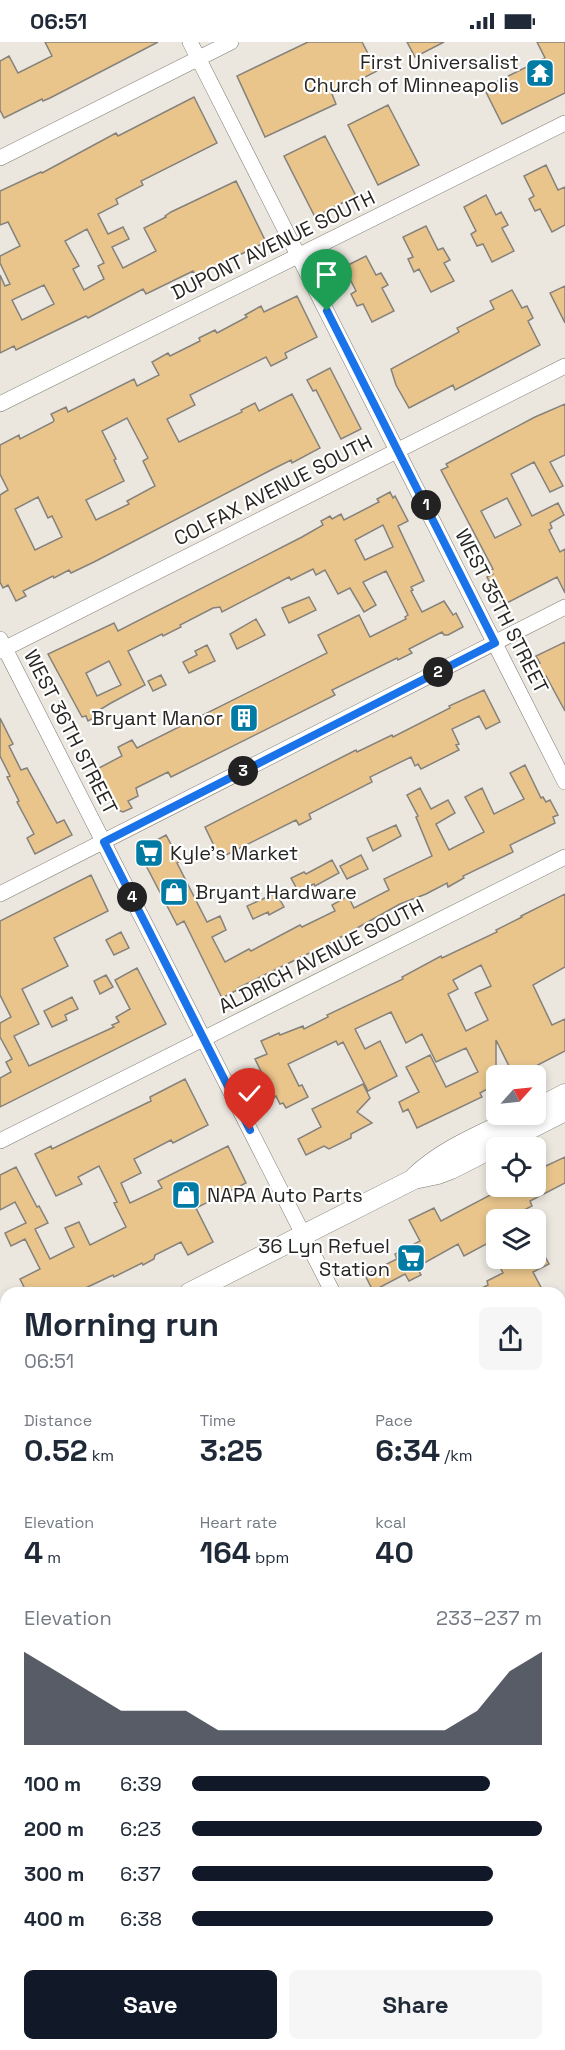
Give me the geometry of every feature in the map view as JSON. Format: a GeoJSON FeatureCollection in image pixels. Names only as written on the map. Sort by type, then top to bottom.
{"type":"FeatureCollection","features":[{"type":"Feature","properties":{"kind":"main road"},"geometry":{"type":"LineString","coordinates":[[546,1104],[565,1094]]}},
{"type":"Feature","properties":{"kind":"main road"},"geometry":{"type":"LineString","coordinates":[[200,1287],[414,1179],[438,1174],[565,1111]]}},
{"type":"Feature","properties":{"kind":"main road"},"geometry":{"type":"LineString","coordinates":[[414,1179],[444,1154],[502,1125]]}},
{"type":"Feature","properties":{"kind":"street","name":"WEST 35TH STREET"},"geometry":{"type":"LineString","coordinates":[[190,42],[565,782]]}},
{"type":"Feature","properties":{"kind":"street"},"geometry":{"type":"LineString","coordinates":[[0,158],[231,42]]}},
{"type":"Feature","properties":{"kind":"street","name":"DUPONT AVENUE SOUTH"},"geometry":{"type":"LineString","coordinates":[[0,404],[565,123]]}},
{"type":"Feature","properties":{"kind":"street","name":"COLFAX AVENUE SOUTH"},"geometry":{"type":"LineString","coordinates":[[2,646],[565,366]]}},
{"type":"Feature","properties":{"kind":"street"},"geometry":{"type":"LineString","coordinates":[[0,894],[565,608]]}},
{"type":"Feature","properties":{"kind":"street","name":"WEST 36TH STREET"},"geometry":{"type":"LineString","coordinates":[[2,646],[330,1287]]}},
{"type":"Feature","properties":{"kind":"street","name":"ALDRICH AVENUE SOUTH"},"geometry":{"type":"LineString","coordinates":[[0,1141],[565,857]]}},
{"type":"Feature","properties":{"kind":"building"},"geometry":{"type":"Polygon","coordinates":[[[45,42],[158,42],[50,98],[43,101],[42,99],[4,118],[0,110],[0,61],[9,56],[18,73],[52,56],[45,42]]]}},
{"type":"Feature","properties":{"kind":"building"},"geometry":{"type":"Polygon","coordinates":[[[308,42],[362,42],[377,71],[332,94],[336,104],[265,137],[237,76],[308,42]]]}},
{"type":"Feature","properties":{"kind":"building"},"geometry":{"type":"Polygon","coordinates":[[[407,42],[444,42],[415,57],[407,42]]]}},
{"type":"Feature","properties":{"kind":"building","name":"First Universalist Church of Minneapolis"},"geometry":{"type":"Polygon","coordinates":[[[537,42],[565,42],[565,93],[502,124],[484,88],[545,58],[537,42]]]}},
{"type":"Feature","properties":{"kind":"building"},"geometry":{"type":"Polygon","coordinates":[[[194,97],[217,143],[141,181],[143,185],[116,199],[118,204],[98,214],[108,234],[123,227],[129,239],[112,247],[123,268],[156,251],[144,228],[171,212],[236,181],[266,242],[196,276],[193,271],[146,294],[143,289],[88,318],[86,316],[16,350],[14,346],[0,353],[0,275],[5,286],[10,284],[0,263],[0,256],[20,246],[8,222],[0,225],[0,191],[42,173],[116,133],[118,136],[194,97]],[[87,229],[65,241],[79,266],[73,269],[84,290],[104,279],[98,266],[104,263],[87,229]],[[44,285],[12,300],[22,320],[54,304],[44,285]]]}},
{"type":"Feature","properties":{"kind":"building"},"geometry":{"type":"Polygon","coordinates":[[[388,105],[419,165],[378,185],[348,125],[388,105]]]}},
{"type":"Feature","properties":{"kind":"building"},"geometry":{"type":"Polygon","coordinates":[[[325,136],[356,196],[315,217],[284,156],[325,136]]]}},
{"type":"Feature","properties":{"kind":"building"},"geometry":{"type":"Polygon","coordinates":[[[546,165],[558,190],[565,187],[565,225],[552,232],[540,209],[535,211],[529,199],[534,196],[524,176],[546,165]]]}},
{"type":"Feature","properties":{"kind":"building"},"geometry":{"type":"Polygon","coordinates":[[[486,195],[496,215],[501,212],[508,225],[502,228],[514,251],[492,262],[483,244],[477,246],[471,234],[476,231],[464,207],[486,195]]]}},
{"type":"Feature","properties":{"kind":"building"},"geometry":{"type":"Polygon","coordinates":[[[426,226],[438,250],[443,248],[450,260],[444,263],[454,281],[431,292],[419,269],[414,272],[408,259],[413,257],[403,237],[426,226]]]}},
{"type":"Feature","properties":{"kind":"building"},"geometry":{"type":"Polygon","coordinates":[[[366,256],[376,275],[381,273],[388,285],[382,288],[394,311],[372,322],[363,304],[357,306],[351,294],[356,291],[344,267],[366,256]]]}},
{"type":"Feature","properties":{"kind":"building"},"geometry":{"type":"Polygon","coordinates":[[[565,286],[565,323],[550,293],[565,286]]]}},
{"type":"Feature","properties":{"kind":"building"},"geometry":{"type":"Polygon","coordinates":[[[512,290],[522,308],[527,306],[533,318],[528,321],[540,345],[455,390],[453,385],[409,408],[396,385],[391,369],[459,332],[457,328],[494,309],[490,301],[512,290]]]}},
{"type":"Feature","properties":{"kind":"building"},"geometry":{"type":"Polygon","coordinates":[[[297,296],[317,337],[285,353],[287,358],[271,366],[266,357],[190,395],[195,405],[167,419],[179,442],[242,412],[241,410],[255,403],[259,411],[292,394],[320,448],[292,463],[291,460],[273,469],[94,562],[71,573],[69,570],[54,578],[53,576],[23,591],[26,596],[16,601],[8,585],[3,588],[0,582],[0,495],[8,490],[0,474],[0,445],[19,435],[20,439],[53,422],[51,414],[66,407],[68,412],[134,379],[137,386],[159,375],[152,362],[168,353],[170,356],[200,341],[199,338],[215,330],[217,333],[247,317],[245,315],[261,306],[264,312],[297,296]],[[127,418],[102,431],[124,481],[86,500],[96,520],[129,504],[127,501],[155,486],[143,461],[148,458],[127,418]],[[38,497],[15,509],[35,550],[62,537],[52,516],[48,518],[38,497]]]}},
{"type":"Feature","properties":{"kind":"building"},"geometry":{"type":"Polygon","coordinates":[[[330,368],[361,429],[341,439],[316,390],[313,391],[307,380],[330,368]]]}},
{"type":"Feature","properties":{"kind":"building"},"geometry":{"type":"Polygon","coordinates":[[[565,404],[565,455],[550,462],[563,486],[550,492],[534,462],[511,474],[532,516],[558,503],[564,515],[550,523],[552,528],[549,530],[560,552],[565,549],[565,593],[557,577],[503,605],[487,577],[493,574],[490,570],[493,569],[441,470],[448,467],[446,464],[535,417],[565,404]],[[507,498],[481,511],[495,538],[521,525],[507,498]]]}},
{"type":"Feature","properties":{"kind":"building"},"geometry":{"type":"Polygon","coordinates":[[[390,492],[393,498],[395,496],[408,521],[398,526],[424,581],[411,587],[422,612],[444,601],[453,615],[456,613],[463,627],[448,635],[442,632],[409,649],[412,653],[332,690],[335,695],[171,777],[168,772],[136,788],[138,796],[128,801],[132,808],[123,812],[118,810],[97,769],[122,756],[118,747],[132,740],[137,748],[327,653],[318,635],[359,615],[370,637],[406,619],[408,615],[386,571],[363,582],[376,605],[364,612],[350,588],[338,594],[325,570],[316,575],[313,569],[291,580],[289,577],[222,612],[220,607],[213,608],[180,625],[181,627],[128,651],[145,685],[101,709],[103,713],[88,721],[86,716],[82,717],[48,654],[114,623],[118,631],[302,537],[323,525],[321,521],[330,516],[332,519],[341,514],[344,520],[379,502],[377,499],[390,492]],[[383,525],[355,540],[365,560],[393,547],[383,525]],[[109,661],[86,673],[97,696],[121,685],[109,661]]]}},
{"type":"Feature","properties":{"kind":"building"},"geometry":{"type":"Polygon","coordinates":[[[309,597],[316,610],[289,623],[282,608],[309,597]]]}},
{"type":"Feature","properties":{"kind":"building"},"geometry":{"type":"Polygon","coordinates":[[[256,619],[265,635],[237,649],[230,634],[256,619]]]}},
{"type":"Feature","properties":{"kind":"building"},"geometry":{"type":"Polygon","coordinates":[[[565,642],[565,711],[546,676],[542,678],[535,665],[540,663],[536,656],[565,642]]]}},
{"type":"Feature","properties":{"kind":"building"},"geometry":{"type":"Polygon","coordinates":[[[207,645],[215,661],[189,673],[183,662],[197,655],[195,651],[207,645]]]}},
{"type":"Feature","properties":{"kind":"building"},"geometry":{"type":"Polygon","coordinates":[[[161,675],[166,685],[153,691],[148,681],[161,675]]]}},
{"type":"Feature","properties":{"kind":"building"},"geometry":{"type":"Polygon","coordinates":[[[484,690],[500,722],[486,729],[479,716],[452,729],[459,744],[456,745],[459,750],[421,769],[418,764],[415,766],[411,757],[370,777],[372,782],[309,814],[311,819],[299,825],[296,820],[220,858],[205,827],[356,750],[357,752],[392,735],[393,737],[450,708],[449,706],[484,690]]]}},
{"type":"Feature","properties":{"kind":"building"},"geometry":{"type":"Polygon","coordinates":[[[0,718],[13,744],[9,746],[21,770],[27,768],[57,823],[64,820],[72,835],[35,854],[27,838],[34,834],[17,802],[19,801],[7,777],[10,776],[0,756],[0,718]]]}},
{"type":"Feature","properties":{"kind":"building"},"geometry":{"type":"Polygon","coordinates":[[[525,765],[541,798],[543,797],[546,802],[550,800],[558,815],[553,817],[555,823],[510,845],[513,852],[463,876],[464,878],[448,887],[447,883],[400,904],[332,942],[222,998],[184,921],[177,925],[140,854],[142,848],[166,835],[180,861],[177,863],[207,922],[220,916],[226,930],[212,937],[225,962],[300,925],[302,927],[335,911],[332,905],[348,896],[354,908],[389,890],[384,879],[432,856],[416,817],[418,816],[407,795],[420,788],[431,809],[448,800],[455,813],[436,824],[449,850],[484,832],[465,797],[482,788],[494,814],[524,799],[510,773],[525,765]]]}},
{"type":"Feature","properties":{"kind":"building"},"geometry":{"type":"Polygon","coordinates":[[[396,825],[401,836],[373,851],[367,838],[396,825]]]}},
{"type":"Feature","properties":{"kind":"building"},"geometry":{"type":"Polygon","coordinates":[[[361,855],[368,869],[347,879],[340,866],[361,855]]]}},
{"type":"Feature","properties":{"kind":"building"},"geometry":{"type":"Polygon","coordinates":[[[332,860],[339,873],[315,886],[314,884],[298,891],[291,878],[304,872],[306,874],[332,860]]]}},
{"type":"Feature","properties":{"kind":"building"},"geometry":{"type":"Polygon","coordinates":[[[91,875],[108,911],[54,938],[68,966],[22,989],[39,1024],[14,1036],[29,1066],[114,1027],[112,1025],[119,1022],[116,1017],[130,1009],[115,980],[137,968],[166,1024],[0,1107],[0,1078],[11,1072],[6,1062],[12,1059],[0,1037],[0,1023],[11,1017],[0,995],[0,921],[91,875]]]}},
{"type":"Feature","properties":{"kind":"building"},"geometry":{"type":"Polygon","coordinates":[[[276,893],[284,907],[269,915],[268,912],[253,919],[247,906],[276,893]]]}},
{"type":"Feature","properties":{"kind":"building"},"geometry":{"type":"Polygon","coordinates":[[[565,894],[565,967],[533,985],[552,1025],[565,1019],[565,1051],[538,1065],[508,1065],[496,1040],[496,1065],[486,1065],[486,1090],[480,1093],[482,1097],[417,1128],[408,1109],[403,1112],[399,1102],[419,1092],[406,1067],[430,1055],[446,1087],[478,1072],[466,1048],[436,1062],[422,1034],[406,1043],[391,1012],[355,1029],[365,1049],[380,1041],[397,1076],[368,1091],[343,1042],[338,1045],[336,1041],[288,1064],[299,1086],[302,1085],[308,1097],[286,1108],[283,1103],[280,1104],[276,1096],[274,1098],[255,1059],[267,1054],[261,1041],[303,1026],[304,1029],[328,1017],[327,1015],[403,979],[402,977],[441,956],[442,958],[497,932],[496,930],[565,894]],[[481,965],[453,980],[458,989],[448,994],[466,1031],[488,1020],[475,993],[491,986],[481,965]]]}},
{"type":"Feature","properties":{"kind":"building"},"geometry":{"type":"Polygon","coordinates":[[[121,932],[129,948],[114,955],[106,940],[121,932]]]}},
{"type":"Feature","properties":{"kind":"building"},"geometry":{"type":"Polygon","coordinates":[[[106,975],[113,987],[100,994],[94,981],[106,975]]]}},
{"type":"Feature","properties":{"kind":"building"},"geometry":{"type":"Polygon","coordinates":[[[72,997],[78,1009],[65,1015],[67,1020],[52,1027],[44,1011],[72,997]]]}},
{"type":"Feature","properties":{"kind":"building"},"geometry":{"type":"Polygon","coordinates":[[[185,1079],[208,1125],[173,1143],[171,1140],[134,1159],[141,1173],[121,1183],[130,1203],[162,1188],[158,1181],[228,1146],[246,1183],[196,1208],[213,1242],[188,1255],[181,1242],[155,1255],[154,1259],[143,1265],[142,1263],[88,1287],[24,1287],[20,1279],[40,1269],[25,1239],[11,1246],[5,1233],[26,1223],[15,1202],[0,1210],[0,1175],[16,1167],[48,1223],[35,1229],[50,1259],[74,1247],[65,1228],[79,1222],[90,1245],[126,1227],[114,1203],[117,1202],[99,1166],[78,1177],[82,1184],[56,1196],[35,1154],[51,1146],[52,1149],[151,1101],[150,1097],[185,1079]]]}},
{"type":"Feature","properties":{"kind":"building"},"geometry":{"type":"Polygon","coordinates":[[[363,1084],[370,1098],[357,1112],[372,1123],[351,1134],[351,1138],[329,1149],[324,1146],[306,1155],[298,1139],[321,1127],[312,1109],[363,1084]]]}},
{"type":"Feature","properties":{"kind":"building"},"geometry":{"type":"Polygon","coordinates":[[[565,1157],[565,1183],[546,1193],[546,1166],[565,1157]]]}},
{"type":"Feature","properties":{"kind":"building"},"geometry":{"type":"Polygon","coordinates":[[[487,1197],[538,1197],[530,1201],[532,1206],[526,1209],[486,1209],[486,1244],[464,1256],[458,1244],[417,1267],[421,1275],[409,1281],[405,1274],[381,1287],[371,1287],[365,1275],[397,1259],[395,1254],[420,1241],[409,1220],[434,1208],[441,1221],[487,1197]]]}},
{"type":"Feature","properties":{"kind":"building"},"geometry":{"type":"Polygon","coordinates":[[[501,1269],[539,1269],[533,1272],[541,1287],[484,1287],[488,1285],[487,1281],[503,1273],[501,1269]]]}},
{"type":"Feature","properties":{"kind":"place","name":"First Universalist Church of Minneapolis"},"geometry":{"type":"Point","coordinates":[540,73]}},
{"type":"Feature","properties":{"kind":"place","name":"Bryant Manor"},"geometry":{"type":"Point","coordinates":[244,718]}},
{"type":"Feature","properties":{"kind":"place","name":"Kyle's Market"},"geometry":{"type":"Point","coordinates":[149,853]}},
{"type":"Feature","properties":{"kind":"place","name":"Bryant Hardware"},"geometry":{"type":"Point","coordinates":[174,892]}},
{"type":"Feature","properties":{"kind":"place","name":"NAPA Auto Parts"},"geometry":{"type":"Point","coordinates":[186,1195]}},
{"type":"Feature","properties":{"kind":"place","name":"36 Lyn Refuel Station"},"geometry":{"type":"Point","coordinates":[411,1258]}},
{"type":"Feature","properties":{"kind":"route"},"geometry":{"type":"LineString","coordinates":[[250,1130],[104,842],[495,643],[327,311]]}}]}
